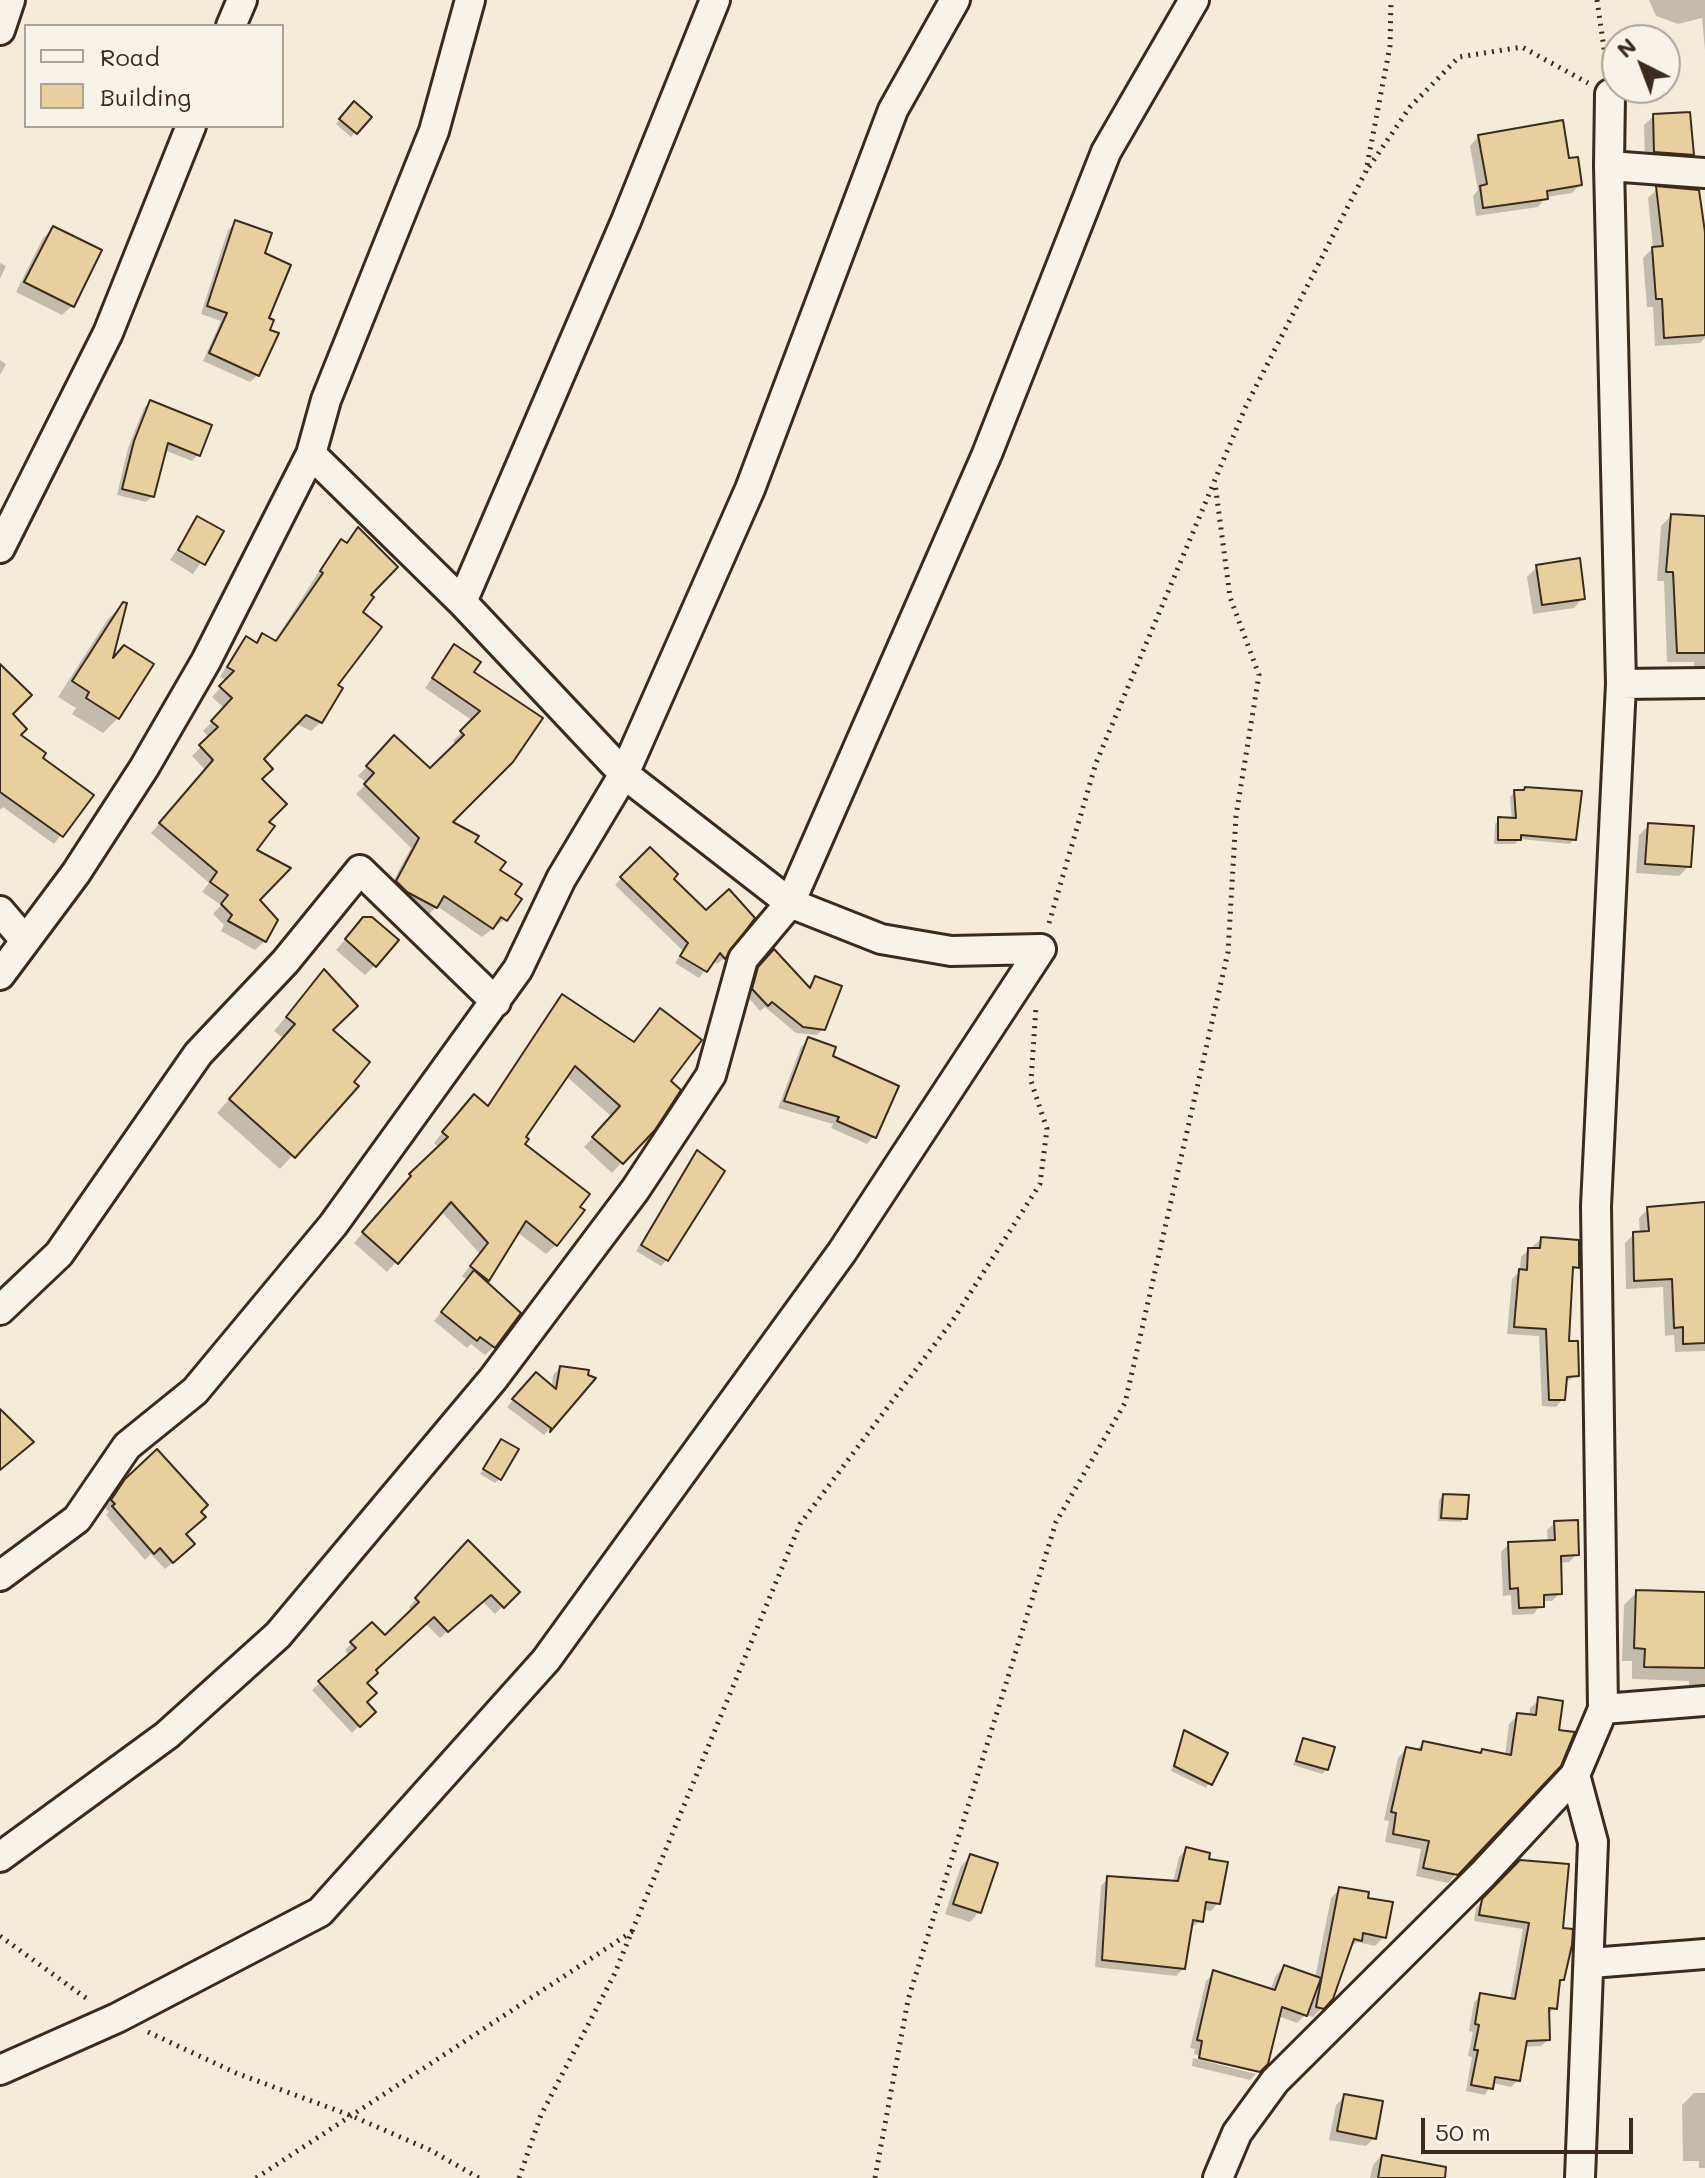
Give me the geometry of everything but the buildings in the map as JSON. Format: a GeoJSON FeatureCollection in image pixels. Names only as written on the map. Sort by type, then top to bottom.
{"type":"FeatureCollection","features":[{"type":"Feature","properties":{"kind":"street"},"geometry":{"type":"LineString","coordinates":[[0,30],[10,0]]}},
{"type":"Feature","properties":{"kind":"street"},"geometry":{"type":"LineString","coordinates":[[232,24],[242,0]]}},
{"type":"Feature","properties":{"kind":"street"},"geometry":{"type":"LineString","coordinates":[[0,975],[76,873],[144,768],[206,661],[311,454],[326,400],[434,131],[470,0]]}},
{"type":"Feature","properties":{"kind":"street"},"geometry":{"type":"LineString","coordinates":[[462,602],[626,221],[715,0]]}},
{"type":"Feature","properties":{"kind":"street"},"geometry":{"type":"LineString","coordinates":[[0,1576],[77,1519],[127,1446],[195,1391],[333,1225],[518,969],[561,879],[624,774],[750,489],[893,110],[955,0]]}},
{"type":"Feature","properties":{"kind":"street"},"geometry":{"type":"LineString","coordinates":[[0,1857],[167,1735],[278,1635],[493,1379],[635,1190],[711,1075],[743,959],[790,903],[987,454],[1106,152],[1194,0]]}},
{"type":"Feature","properties":{"kind":"street"},"geometry":{"type":"LineString","coordinates":[[1218,2178],[1237,2133],[1275,2081],[1483,1874],[1575,1775],[1603,1709],[1596,1206],[1621,684],[1610,104]]}},
{"type":"Feature","properties":{"kind":"street"},"geometry":{"type":"LineString","coordinates":[[0,548],[108,333],[190,128]]}},
{"type":"Feature","properties":{"kind":"street"},"geometry":{"type":"LineString","coordinates":[[1609,166],[1705,173]]}},
{"type":"Feature","properties":{"kind":"street"},"geometry":{"type":"LineString","coordinates":[[311,454],[462,602],[624,774],[790,903],[881,939],[951,951],[1041,949]]}},
{"type":"Feature","properties":{"kind":"street"},"geometry":{"type":"LineString","coordinates":[[1621,684],[1705,683]]}},
{"type":"Feature","properties":{"kind":"street"},"geometry":{"type":"LineString","coordinates":[[0,1310],[59,1254],[198,1054],[285,962],[360,870],[496,1002]]}},
{"type":"Feature","properties":{"kind":"street"},"geometry":{"type":"LineString","coordinates":[[0,911],[24,939]]}},
{"type":"Feature","properties":{"kind":"street"},"geometry":{"type":"LineString","coordinates":[[0,2070],[117,2018],[320,1912],[546,1660],[842,1252],[1041,949]]}},
{"type":"Feature","properties":{"kind":"street"},"geometry":{"type":"LineString","coordinates":[[1603,1709],[1705,1701]]}},
{"type":"Feature","properties":{"kind":"street"},"geometry":{"type":"LineString","coordinates":[[1575,1775],[1593,1842],[1591,1963]]}},
{"type":"Feature","properties":{"kind":"street"},"geometry":{"type":"LineString","coordinates":[[1580,2178],[1586,1966],[1591,1963],[1705,1954]]}},
{"type":"Feature","properties":{"kind":"path"},"geometry":{"type":"LineString","coordinates":[[1366,171],[1390,46],[1391,0]]}},
{"type":"Feature","properties":{"kind":"path"},"geometry":{"type":"LineString","coordinates":[[1597,0],[1601,29]]}},
{"type":"Feature","properties":{"kind":"path"},"geometry":{"type":"LineString","coordinates":[[1041,949],[1096,763],[1246,406],[1366,171],[1410,107],[1459,57],[1522,47],[1601,89]]}},
{"type":"Feature","properties":{"kind":"path"},"geometry":{"type":"LineString","coordinates":[[875,2178],[908,2000],[1056,1522],[1125,1403],[1228,952],[1236,816],[1259,675],[1230,597],[1214,482]]}},
{"type":"Feature","properties":{"kind":"path"},"geometry":{"type":"LineString","coordinates":[[519,2178],[541,2115],[614,1975],[633,1931],[800,1524],[953,1320],[1040,1184],[1047,1129],[1031,1081],[1037,993]]}},
{"type":"Feature","properties":{"kind":"path"},"geometry":{"type":"LineString","coordinates":[[256,2178],[633,1931]]}},
{"type":"Feature","properties":{"kind":"path"},"geometry":{"type":"LineString","coordinates":[[0,1936],[117,2018],[236,2073],[352,2116],[430,2150],[479,2178]]}}]}
